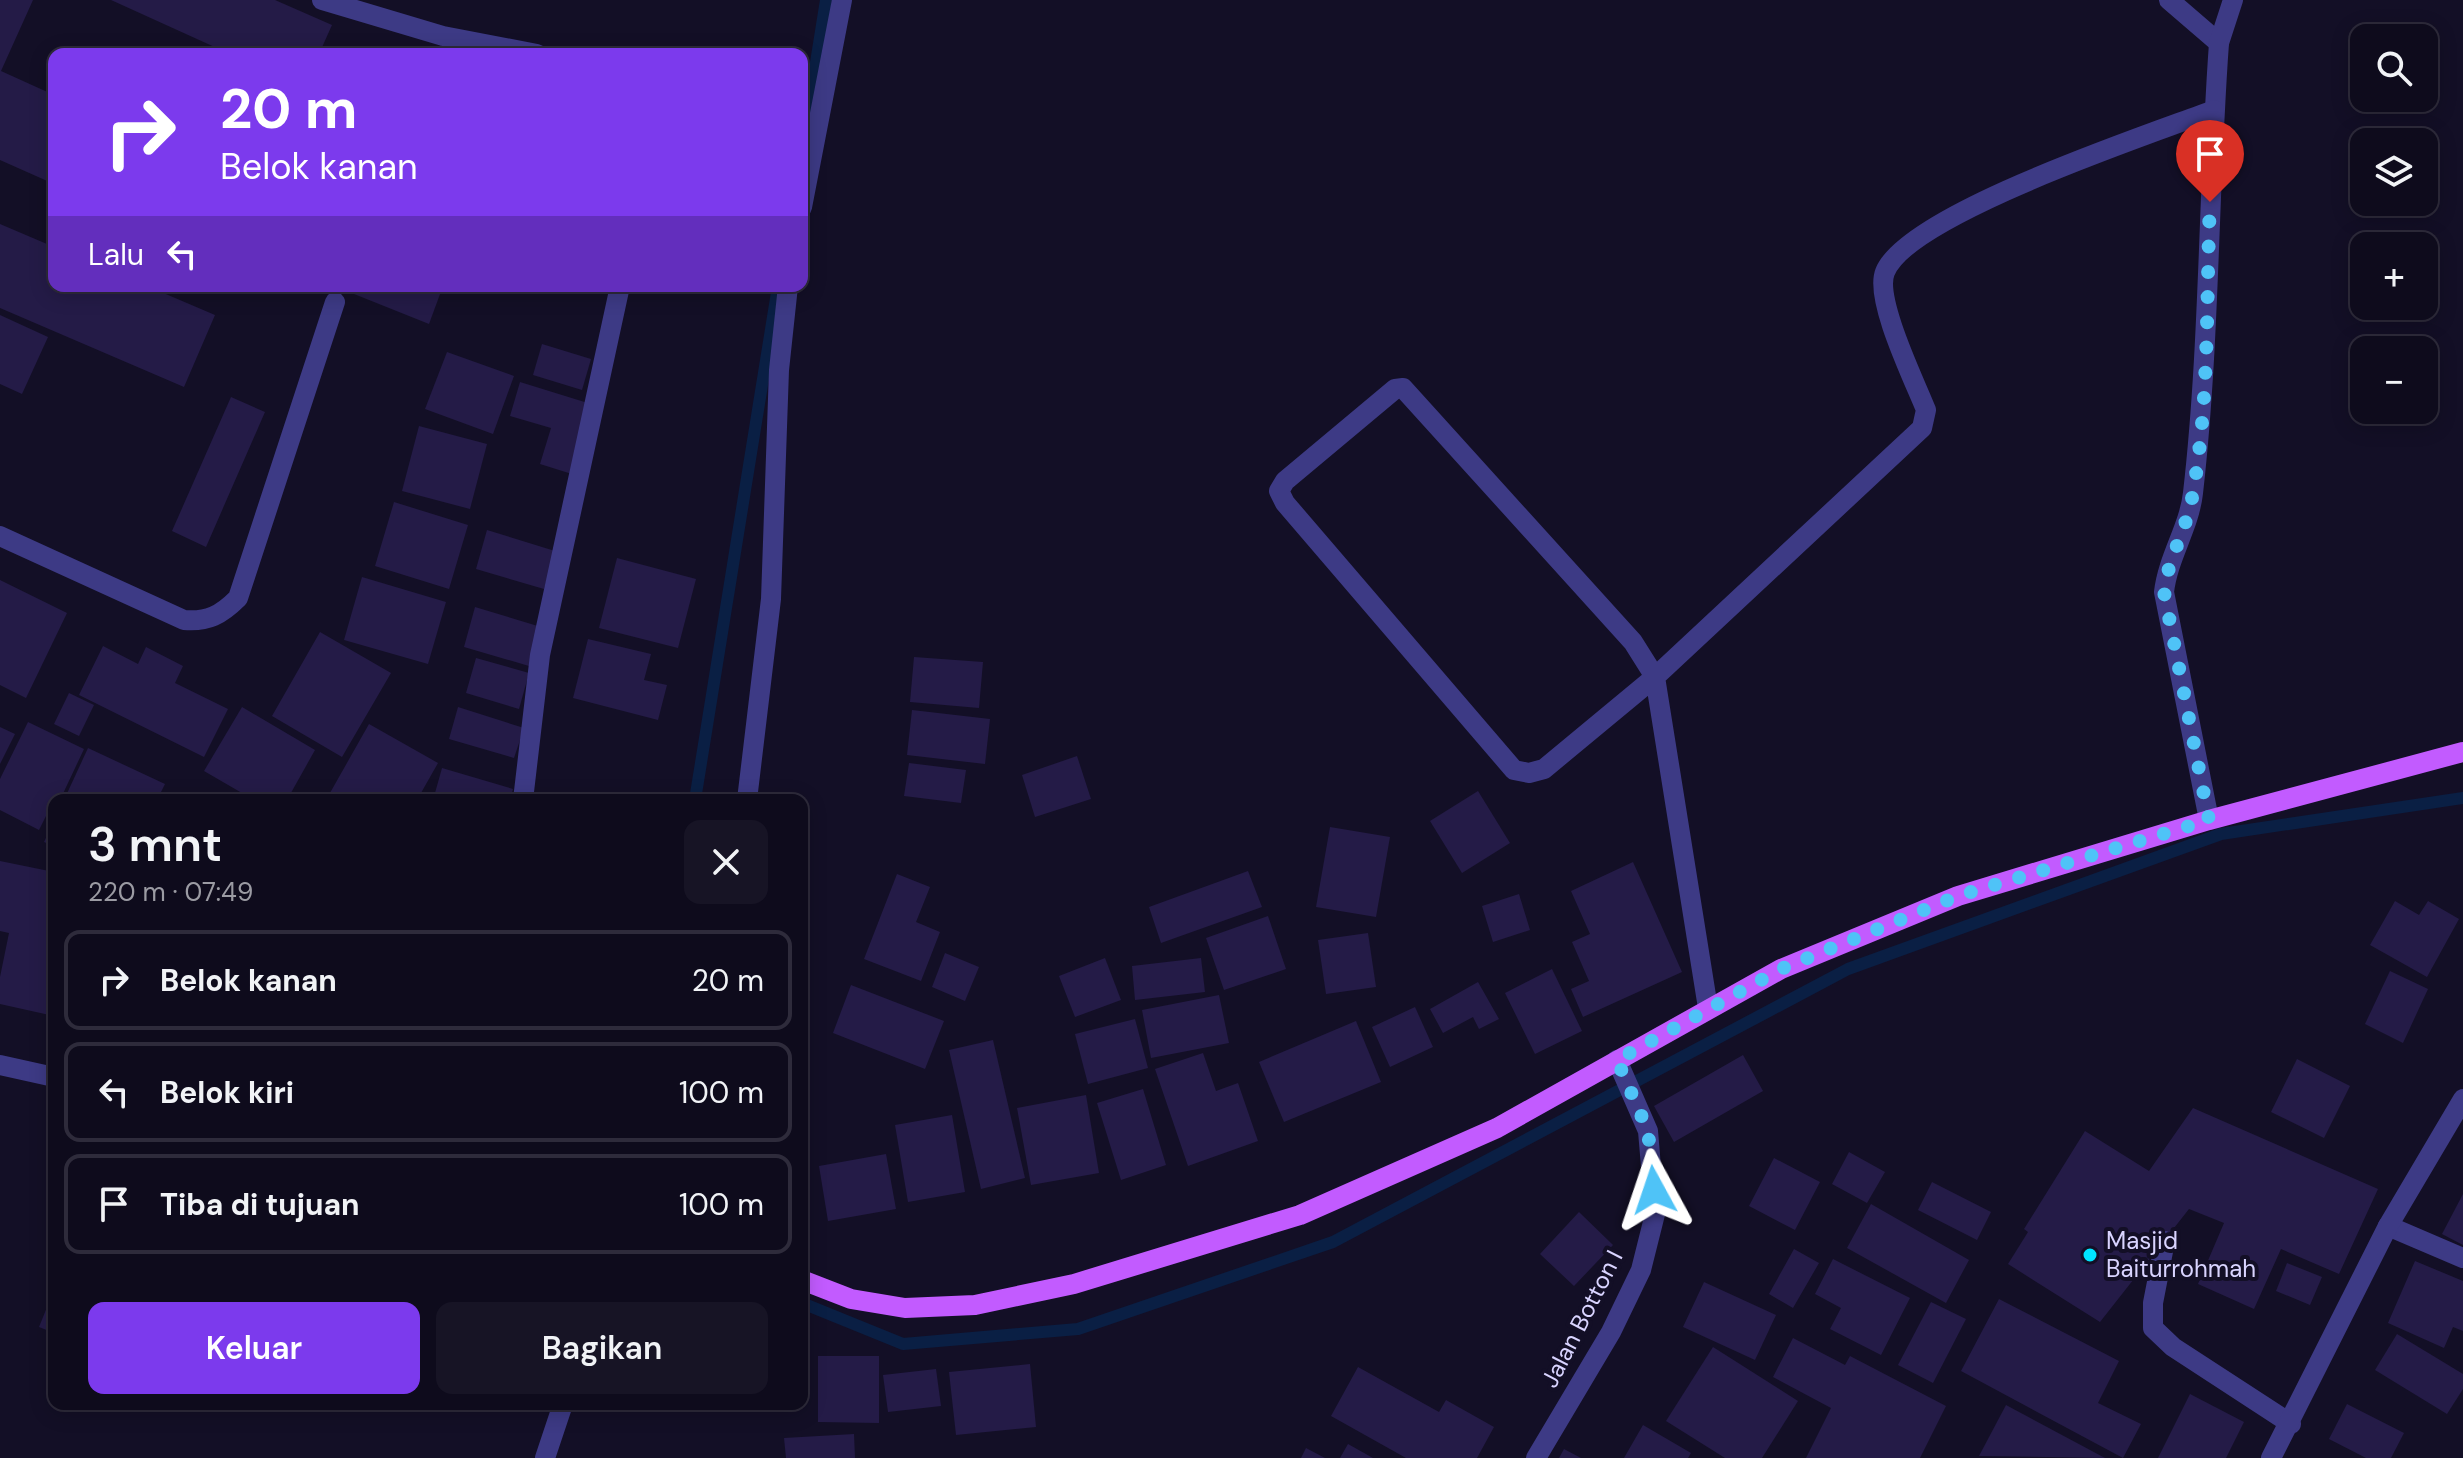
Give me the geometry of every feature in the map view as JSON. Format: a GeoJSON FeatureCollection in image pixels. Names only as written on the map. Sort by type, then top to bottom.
{"type":"FeatureCollection","features":[{"type":"Feature","properties":{"kind":"main road"},"geometry":{"type":"LineString","coordinates":[[808,1282],[851,1299],[905,1308],[975,1305],[1074,1284],[1300,1215],[1497,1128],[1781,969],[1958,896],[2209,820],[2463,752]]}},
{"type":"Feature","properties":{"kind":"street"},"geometry":{"type":"LineString","coordinates":[[322,0],[443,36],[506,48]]}},
{"type":"Feature","properties":{"kind":"street"},"geometry":{"type":"LineString","coordinates":[[808,151],[813,104],[842,0]]}},
{"type":"Feature","properties":{"kind":"street"},"geometry":{"type":"LineString","coordinates":[[2169,0],[2219,43]]}},
{"type":"Feature","properties":{"kind":"street"},"geometry":{"type":"LineString","coordinates":[[2209,820],[2164,592],[2167,566],[2192,498],[2203,386],[2219,43],[2233,0]]}},
{"type":"Feature","properties":{"kind":"street"},"geometry":{"type":"LineString","coordinates":[[1708,1008],[1655,677],[1633,642],[1403,388],[1395,389],[1285,481],[1279,491],[1285,503],[1514,770],[1529,773],[1544,769],[1655,677],[1922,428],[1926,410],[1882,294],[1885,271],[1907,246],[2001,190],[2214,110]]}},
{"type":"Feature","properties":{"kind":"street"},"geometry":{"type":"LineString","coordinates":[[524,794],[540,655],[619,292]]}},
{"type":"Feature","properties":{"kind":"street"},"geometry":{"type":"LineString","coordinates":[[748,794],[771,599],[779,370],[787,292]]}},
{"type":"Feature","properties":{"kind":"street"},"geometry":{"type":"LineString","coordinates":[[0,536],[184,620],[201,621],[222,614],[238,598],[335,302]]}},
{"type":"Feature","properties":{"kind":"street","name":"Jalan Botton I"},"geometry":{"type":"LineString","coordinates":[[1536,1458],[1611,1332],[1641,1270],[1655,1214],[1648,1131],[1617,1060]]}},
{"type":"Feature","properties":{"kind":"street"},"geometry":{"type":"LineString","coordinates":[[0,1065],[48,1076]]}},
{"type":"Feature","properties":{"kind":"street"},"geometry":{"type":"LineString","coordinates":[[2271,1458],[2291,1424],[2388,1226],[2463,1099]]}},
{"type":"Feature","properties":{"kind":"street"},"geometry":{"type":"LineString","coordinates":[[2388,1226],[2463,1258]]}},
{"type":"Feature","properties":{"kind":"street"},"geometry":{"type":"LineString","coordinates":[[2165,1241],[2153,1303],[2153,1328],[2173,1347],[2291,1424]]}},
{"type":"Feature","properties":{"kind":"street"},"geometry":{"type":"LineString","coordinates":[[545,1458],[561,1410]]}},
{"type":"Feature","properties":{"kind":"building"},"geometry":{"type":"Polygon","coordinates":[[[0,0],[33,0],[1,71],[48,92],[48,181],[0,160],[0,0]]]}},
{"type":"Feature","properties":{"kind":"building"},"geometry":{"type":"Polygon","coordinates":[[[111,0],[275,0],[332,25],[322,48],[217,48],[111,0]]]}},
{"type":"Feature","properties":{"kind":"building"},"geometry":{"type":"Polygon","coordinates":[[[0,224],[48,244],[48,292],[161,292],[215,315],[184,387],[0,308],[0,224]]]}},
{"type":"Feature","properties":{"kind":"building"},"geometry":{"type":"Polygon","coordinates":[[[349,292],[441,292],[429,324],[349,292]]]}},
{"type":"Feature","properties":{"kind":"building"},"geometry":{"type":"Polygon","coordinates":[[[0,315],[48,337],[22,394],[0,384],[0,315]]]}},
{"type":"Feature","properties":{"kind":"building"},"geometry":{"type":"Polygon","coordinates":[[[542,344],[591,359],[582,390],[533,375],[542,344]]]}},
{"type":"Feature","properties":{"kind":"building"},"geometry":{"type":"Polygon","coordinates":[[[447,352],[514,376],[493,434],[425,409],[447,352]]]}},
{"type":"Feature","properties":{"kind":"building"},"geometry":{"type":"Polygon","coordinates":[[[520,382],[591,404],[575,475],[540,464],[551,428],[510,416],[520,382]]]}},
{"type":"Feature","properties":{"kind":"building"},"geometry":{"type":"Polygon","coordinates":[[[231,397],[265,412],[206,547],[172,531],[231,397]]]}},
{"type":"Feature","properties":{"kind":"building"},"geometry":{"type":"Polygon","coordinates":[[[419,426],[487,444],[470,509],[402,491],[419,426]]]}},
{"type":"Feature","properties":{"kind":"building"},"geometry":{"type":"Polygon","coordinates":[[[394,502],[468,525],[449,589],[375,566],[394,502]]]}},
{"type":"Feature","properties":{"kind":"building"},"geometry":{"type":"Polygon","coordinates":[[[487,530],[555,551],[544,589],[476,569],[487,530]]]}},
{"type":"Feature","properties":{"kind":"building"},"geometry":{"type":"Polygon","coordinates":[[[617,558],[696,579],[678,648],[599,628],[617,558]]]}},
{"type":"Feature","properties":{"kind":"building"},"geometry":{"type":"Polygon","coordinates":[[[362,577],[446,602],[428,664],[344,640],[362,577]]]}},
{"type":"Feature","properties":{"kind":"building"},"geometry":{"type":"Polygon","coordinates":[[[0,580],[67,613],[26,698],[0,685],[0,580]]]}},
{"type":"Feature","properties":{"kind":"building"},"geometry":{"type":"Polygon","coordinates":[[[475,607],[541,627],[529,666],[464,647],[475,607]]]}},
{"type":"Feature","properties":{"kind":"building"},"geometry":{"type":"Polygon","coordinates":[[[320,632],[391,673],[342,757],[272,716],[320,632]]]}},
{"type":"Feature","properties":{"kind":"building"},"geometry":{"type":"Polygon","coordinates":[[[588,639],[651,654],[644,680],[667,685],[658,720],[573,698],[588,639]]]}},
{"type":"Feature","properties":{"kind":"building"},"geometry":{"type":"Polygon","coordinates":[[[103,646],[138,664],[146,647],[183,666],[175,683],[228,709],[204,757],[79,695],[103,646]]]}},
{"type":"Feature","properties":{"kind":"building"},"geometry":{"type":"Polygon","coordinates":[[[914,657],[983,662],[979,708],[910,702],[914,657]]]}},
{"type":"Feature","properties":{"kind":"building"},"geometry":{"type":"Polygon","coordinates":[[[476,658],[529,673],[519,709],[466,693],[476,658]]]}},
{"type":"Feature","properties":{"kind":"building"},"geometry":{"type":"Polygon","coordinates":[[[69,693],[94,705],[79,736],[54,724],[69,693]]]}},
{"type":"Feature","properties":{"kind":"building"},"geometry":{"type":"Polygon","coordinates":[[[242,707],[315,750],[290,794],[244,794],[204,771],[242,707]]]}},
{"type":"Feature","properties":{"kind":"building"},"geometry":{"type":"Polygon","coordinates":[[[458,707],[524,728],[514,758],[449,739],[458,707]]]}},
{"type":"Feature","properties":{"kind":"building"},"geometry":{"type":"Polygon","coordinates":[[[912,710],[990,719],[985,764],[907,755],[912,710]]]}},
{"type":"Feature","properties":{"kind":"building"},"geometry":{"type":"Polygon","coordinates":[[[28,722],[84,749],[63,794],[48,794],[48,812],[39,830],[0,810],[0,779],[28,722]]]}},
{"type":"Feature","properties":{"kind":"building"},"geometry":{"type":"Polygon","coordinates":[[[369,724],[438,763],[420,794],[329,794],[369,724]]]}},
{"type":"Feature","properties":{"kind":"building"},"geometry":{"type":"Polygon","coordinates":[[[0,727],[15,734],[0,764],[0,727]]]}},
{"type":"Feature","properties":{"kind":"building"},"geometry":{"type":"Polygon","coordinates":[[[88,748],[165,784],[160,794],[67,794],[88,748]]]}},
{"type":"Feature","properties":{"kind":"building"},"geometry":{"type":"Polygon","coordinates":[[[1077,756],[1091,799],[1035,817],[1022,775],[1077,756]]]}},
{"type":"Feature","properties":{"kind":"building"},"geometry":{"type":"Polygon","coordinates":[[[909,763],[966,770],[961,803],[904,796],[909,763]]]}},
{"type":"Feature","properties":{"kind":"building"},"geometry":{"type":"Polygon","coordinates":[[[442,768],[513,789],[512,794],[435,794],[442,768]]]}},
{"type":"Feature","properties":{"kind":"building"},"geometry":{"type":"Polygon","coordinates":[[[1478,791],[1510,843],[1462,873],[1430,821],[1478,791]]]}},
{"type":"Feature","properties":{"kind":"building"},"geometry":{"type":"Polygon","coordinates":[[[1330,827],[1390,837],[1376,917],[1316,907],[1330,827]]]}},
{"type":"Feature","properties":{"kind":"building"},"geometry":{"type":"Polygon","coordinates":[[[0,861],[48,871],[48,1015],[0,1004],[0,977],[9,933],[0,931],[0,861]]]}},
{"type":"Feature","properties":{"kind":"building"},"geometry":{"type":"Polygon","coordinates":[[[1633,862],[1682,972],[1583,1017],[1571,989],[1589,981],[1572,942],[1590,934],[1571,891],[1633,862]]]}},
{"type":"Feature","properties":{"kind":"building"},"geometry":{"type":"Polygon","coordinates":[[[1248,871],[1262,907],[1161,943],[1149,907],[1248,871]]]}},
{"type":"Feature","properties":{"kind":"building"},"geometry":{"type":"Polygon","coordinates":[[[897,874],[930,887],[916,922],[940,932],[921,981],[864,959],[897,874]]]}},
{"type":"Feature","properties":{"kind":"building"},"geometry":{"type":"Polygon","coordinates":[[[1519,894],[1530,930],[1493,942],[1482,906],[1519,894]]]}},
{"type":"Feature","properties":{"kind":"building"},"geometry":{"type":"Polygon","coordinates":[[[2395,901],[2419,915],[2428,901],[2459,919],[2427,977],[2370,945],[2395,901]]]}},
{"type":"Feature","properties":{"kind":"building"},"geometry":{"type":"Polygon","coordinates":[[[1268,916],[1286,969],[1224,990],[1206,938],[1268,916]]]}},
{"type":"Feature","properties":{"kind":"building"},"geometry":{"type":"Polygon","coordinates":[[[1368,933],[1376,987],[1326,994],[1318,940],[1368,933]]]}},
{"type":"Feature","properties":{"kind":"building"},"geometry":{"type":"Polygon","coordinates":[[[945,953],[979,967],[965,1001],[932,987],[945,953]]]}},
{"type":"Feature","properties":{"kind":"building"},"geometry":{"type":"Polygon","coordinates":[[[1105,958],[1121,1000],[1075,1017],[1059,976],[1105,958]]]}},
{"type":"Feature","properties":{"kind":"building"},"geometry":{"type":"Polygon","coordinates":[[[1201,958],[1205,992],[1135,1000],[1132,966],[1201,958]]]}},
{"type":"Feature","properties":{"kind":"building"},"geometry":{"type":"Polygon","coordinates":[[[1552,969],[1582,1031],[1535,1054],[1505,993],[1552,969]]]}},
{"type":"Feature","properties":{"kind":"building"},"geometry":{"type":"Polygon","coordinates":[[[2390,971],[2428,989],[2403,1043],[2365,1024],[2390,971]]]}},
{"type":"Feature","properties":{"kind":"building"},"geometry":{"type":"Polygon","coordinates":[[[1478,982],[1499,1019],[1479,1029],[1473,1017],[1443,1033],[1430,1009],[1478,982]]]}},
{"type":"Feature","properties":{"kind":"building"},"geometry":{"type":"Polygon","coordinates":[[[851,985],[944,1021],[925,1069],[833,1033],[851,985]]]}},
{"type":"Feature","properties":{"kind":"building"},"geometry":{"type":"Polygon","coordinates":[[[1219,995],[1229,1043],[1151,1058],[1142,1010],[1219,995]]]}},
{"type":"Feature","properties":{"kind":"building"},"geometry":{"type":"Polygon","coordinates":[[[1415,1007],[1433,1047],[1390,1067],[1372,1027],[1415,1007]]]}},
{"type":"Feature","properties":{"kind":"building"},"geometry":{"type":"Polygon","coordinates":[[[1135,1019],[1148,1068],[1088,1084],[1075,1034],[1135,1019]]]}},
{"type":"Feature","properties":{"kind":"building"},"geometry":{"type":"Polygon","coordinates":[[[1356,1021],[1381,1082],[1284,1122],[1259,1062],[1356,1021]]]}},
{"type":"Feature","properties":{"kind":"building"},"geometry":{"type":"Polygon","coordinates":[[[993,1040],[1025,1178],[981,1189],[949,1050],[993,1040]]]}},
{"type":"Feature","properties":{"kind":"building"},"geometry":{"type":"Polygon","coordinates":[[[1203,1053],[1216,1091],[1238,1083],[1258,1141],[1188,1166],[1155,1069],[1203,1053]]]}},
{"type":"Feature","properties":{"kind":"building"},"geometry":{"type":"Polygon","coordinates":[[[1743,1055],[1763,1091],[1674,1142],[1654,1106],[1743,1055]]]}},
{"type":"Feature","properties":{"kind":"building"},"geometry":{"type":"Polygon","coordinates":[[[2297,1059],[2350,1086],[2324,1138],[2271,1112],[2297,1059]]]}},
{"type":"Feature","properties":{"kind":"building"},"geometry":{"type":"Polygon","coordinates":[[[1143,1089],[1166,1165],[1121,1180],[1097,1103],[1143,1089]]]}},
{"type":"Feature","properties":{"kind":"building"},"geometry":{"type":"Polygon","coordinates":[[[1086,1095],[1099,1173],[1031,1185],[1017,1108],[1086,1095]]]}},
{"type":"Feature","properties":{"kind":"building"},"geometry":{"type":"Polygon","coordinates":[[[2193,1108],[2378,1189],[2339,1274],[2281,1249],[2254,1309],[2198,1284],[2224,1223],[2189,1209],[2100,1322],[2008,1264],[2028,1232],[2024,1229],[2085,1131],[2149,1171],[2193,1108]]]}},
{"type":"Feature","properties":{"kind":"building"},"geometry":{"type":"Polygon","coordinates":[[[952,1115],[965,1192],[908,1202],[895,1125],[952,1115]]]}},
{"type":"Feature","properties":{"kind":"building"},"geometry":{"type":"Polygon","coordinates":[[[1849,1152],[1885,1172],[1867,1203],[1832,1184],[1849,1152]]]}},
{"type":"Feature","properties":{"kind":"building"},"geometry":{"type":"Polygon","coordinates":[[[886,1154],[896,1209],[828,1221],[819,1166],[886,1154]]]}},
{"type":"Feature","properties":{"kind":"building"},"geometry":{"type":"Polygon","coordinates":[[[1774,1158],[1820,1182],[1795,1230],[1749,1206],[1774,1158]]]}},
{"type":"Feature","properties":{"kind":"building"},"geometry":{"type":"Polygon","coordinates":[[[1932,1182],[1991,1212],[1977,1240],[1918,1210],[1932,1182]]]}},
{"type":"Feature","properties":{"kind":"building"},"geometry":{"type":"Polygon","coordinates":[[[2463,1194],[2463,1245],[2442,1234],[2463,1194]]]}},
{"type":"Feature","properties":{"kind":"building"},"geometry":{"type":"Polygon","coordinates":[[[1871,1204],[1969,1260],[1946,1303],[1847,1248],[1871,1204]]]}},
{"type":"Feature","properties":{"kind":"building"},"geometry":{"type":"Polygon","coordinates":[[[1579,1212],[1613,1245],[1574,1286],[1540,1254],[1579,1212]]]}},
{"type":"Feature","properties":{"kind":"building"},"geometry":{"type":"Polygon","coordinates":[[[1794,1249],[1819,1263],[1793,1308],[1769,1294],[1794,1249]]]}},
{"type":"Feature","properties":{"kind":"building"},"geometry":{"type":"Polygon","coordinates":[[[1833,1259],[1910,1298],[1881,1355],[1830,1329],[1841,1308],[1815,1294],[1833,1259]]]}},
{"type":"Feature","properties":{"kind":"building"},"geometry":{"type":"Polygon","coordinates":[[[2415,1261],[2463,1281],[2463,1331],[2453,1327],[2444,1348],[2388,1323],[2415,1261]]]}},
{"type":"Feature","properties":{"kind":"building"},"geometry":{"type":"Polygon","coordinates":[[[2287,1263],[2322,1277],[2310,1305],[2276,1291],[2287,1263]]]}},
{"type":"Feature","properties":{"kind":"building"},"geometry":{"type":"Polygon","coordinates":[[[1704,1282],[1776,1315],[1755,1360],[1683,1327],[1704,1282]]]}},
{"type":"Feature","properties":{"kind":"building"},"geometry":{"type":"Polygon","coordinates":[[[1999,1299],[2119,1361],[2098,1403],[2141,1424],[2123,1458],[1961,1371],[1999,1299]]]}},
{"type":"Feature","properties":{"kind":"building"},"geometry":{"type":"Polygon","coordinates":[[[1931,1302],[1966,1319],[1933,1383],[1898,1365],[1931,1302]]]}},
{"type":"Feature","properties":{"kind":"building"},"geometry":{"type":"Polygon","coordinates":[[[48,1305],[48,1331],[39,1327],[48,1305]]]}},
{"type":"Feature","properties":{"kind":"building"},"geometry":{"type":"Polygon","coordinates":[[[2397,1334],[2463,1374],[2463,1389],[2447,1414],[2375,1370],[2397,1334]]]}},
{"type":"Feature","properties":{"kind":"building"},"geometry":{"type":"Polygon","coordinates":[[[1793,1338],[1845,1365],[1850,1356],[1946,1406],[1920,1458],[1806,1458],[1831,1408],[1773,1377],[1793,1338]]]}},
{"type":"Feature","properties":{"kind":"building"},"geometry":{"type":"Polygon","coordinates":[[[1713,1347],[1798,1401],[1762,1458],[1725,1458],[1666,1421],[1713,1347]]]}},
{"type":"Feature","properties":{"kind":"building"},"geometry":{"type":"Polygon","coordinates":[[[818,1356],[879,1356],[879,1423],[818,1422],[818,1356]]]}},
{"type":"Feature","properties":{"kind":"building"},"geometry":{"type":"Polygon","coordinates":[[[1030,1364],[1036,1427],[956,1435],[949,1372],[1030,1364]]]}},
{"type":"Feature","properties":{"kind":"building"},"geometry":{"type":"Polygon","coordinates":[[[1358,1367],[1439,1412],[1446,1400],[1494,1427],[1477,1458],[1406,1458],[1331,1416],[1358,1367]]]}},
{"type":"Feature","properties":{"kind":"building"},"geometry":{"type":"Polygon","coordinates":[[[936,1369],[941,1406],[888,1412],[883,1375],[936,1369]]]}},
{"type":"Feature","properties":{"kind":"building"},"geometry":{"type":"Polygon","coordinates":[[[2190,1394],[2244,1422],[2226,1458],[2158,1458],[2190,1394]]]}},
{"type":"Feature","properties":{"kind":"building"},"geometry":{"type":"Polygon","coordinates":[[[2347,1404],[2404,1433],[2391,1458],[2366,1458],[2329,1439],[2347,1404]]]}},
{"type":"Feature","properties":{"kind":"building"},"geometry":{"type":"Polygon","coordinates":[[[2006,1405],[2105,1458],[1979,1456],[2006,1405]]]}},
{"type":"Feature","properties":{"kind":"building"},"geometry":{"type":"Polygon","coordinates":[[[1643,1425],[1691,1453],[1688,1458],[1624,1458],[1643,1425]]]}},
{"type":"Feature","properties":{"kind":"building"},"geometry":{"type":"Polygon","coordinates":[[[854,1434],[855,1458],[786,1458],[784,1438],[854,1434]]]}},
{"type":"Feature","properties":{"kind":"building"},"geometry":{"type":"Polygon","coordinates":[[[1348,1444],[1373,1458],[1340,1458],[1348,1444]]]}},
{"type":"Feature","properties":{"kind":"building"},"geometry":{"type":"Polygon","coordinates":[[[1306,1448],[1325,1458],[1301,1458],[1306,1448]]]}},
{"type":"Feature","properties":{"kind":"building"},"geometry":{"type":"Polygon","coordinates":[[[1564,1449],[1581,1458],[1559,1458],[1564,1449]]]}},
{"type":"Feature","properties":{"kind":"waterway"},"geometry":{"type":"LineString","coordinates":[[808,112],[826,0]]}},
{"type":"Feature","properties":{"kind":"waterway"},"geometry":{"type":"LineString","coordinates":[[696,794],[777,292]]}},
{"type":"Feature","properties":{"kind":"waterway"},"geometry":{"type":"LineString","coordinates":[[808,1305],[903,1344],[1078,1329],[1333,1242],[1848,969],[2221,834],[2463,798]]}},
{"type":"Feature","properties":{"kind":"place","name":"Masjid Baiturrohmah"},"geometry":{"type":"Point","coordinates":[2090,1255]}},
{"type":"Feature","properties":{"kind":"route"},"geometry":{"type":"LineString","coordinates":[[1654,1190],[1648,1131],[1617,1060],[1781,969],[1958,896],[2209,820],[2164,592],[2167,566],[2186,523],[2192,498],[2203,386],[2210,202]]}}]}
